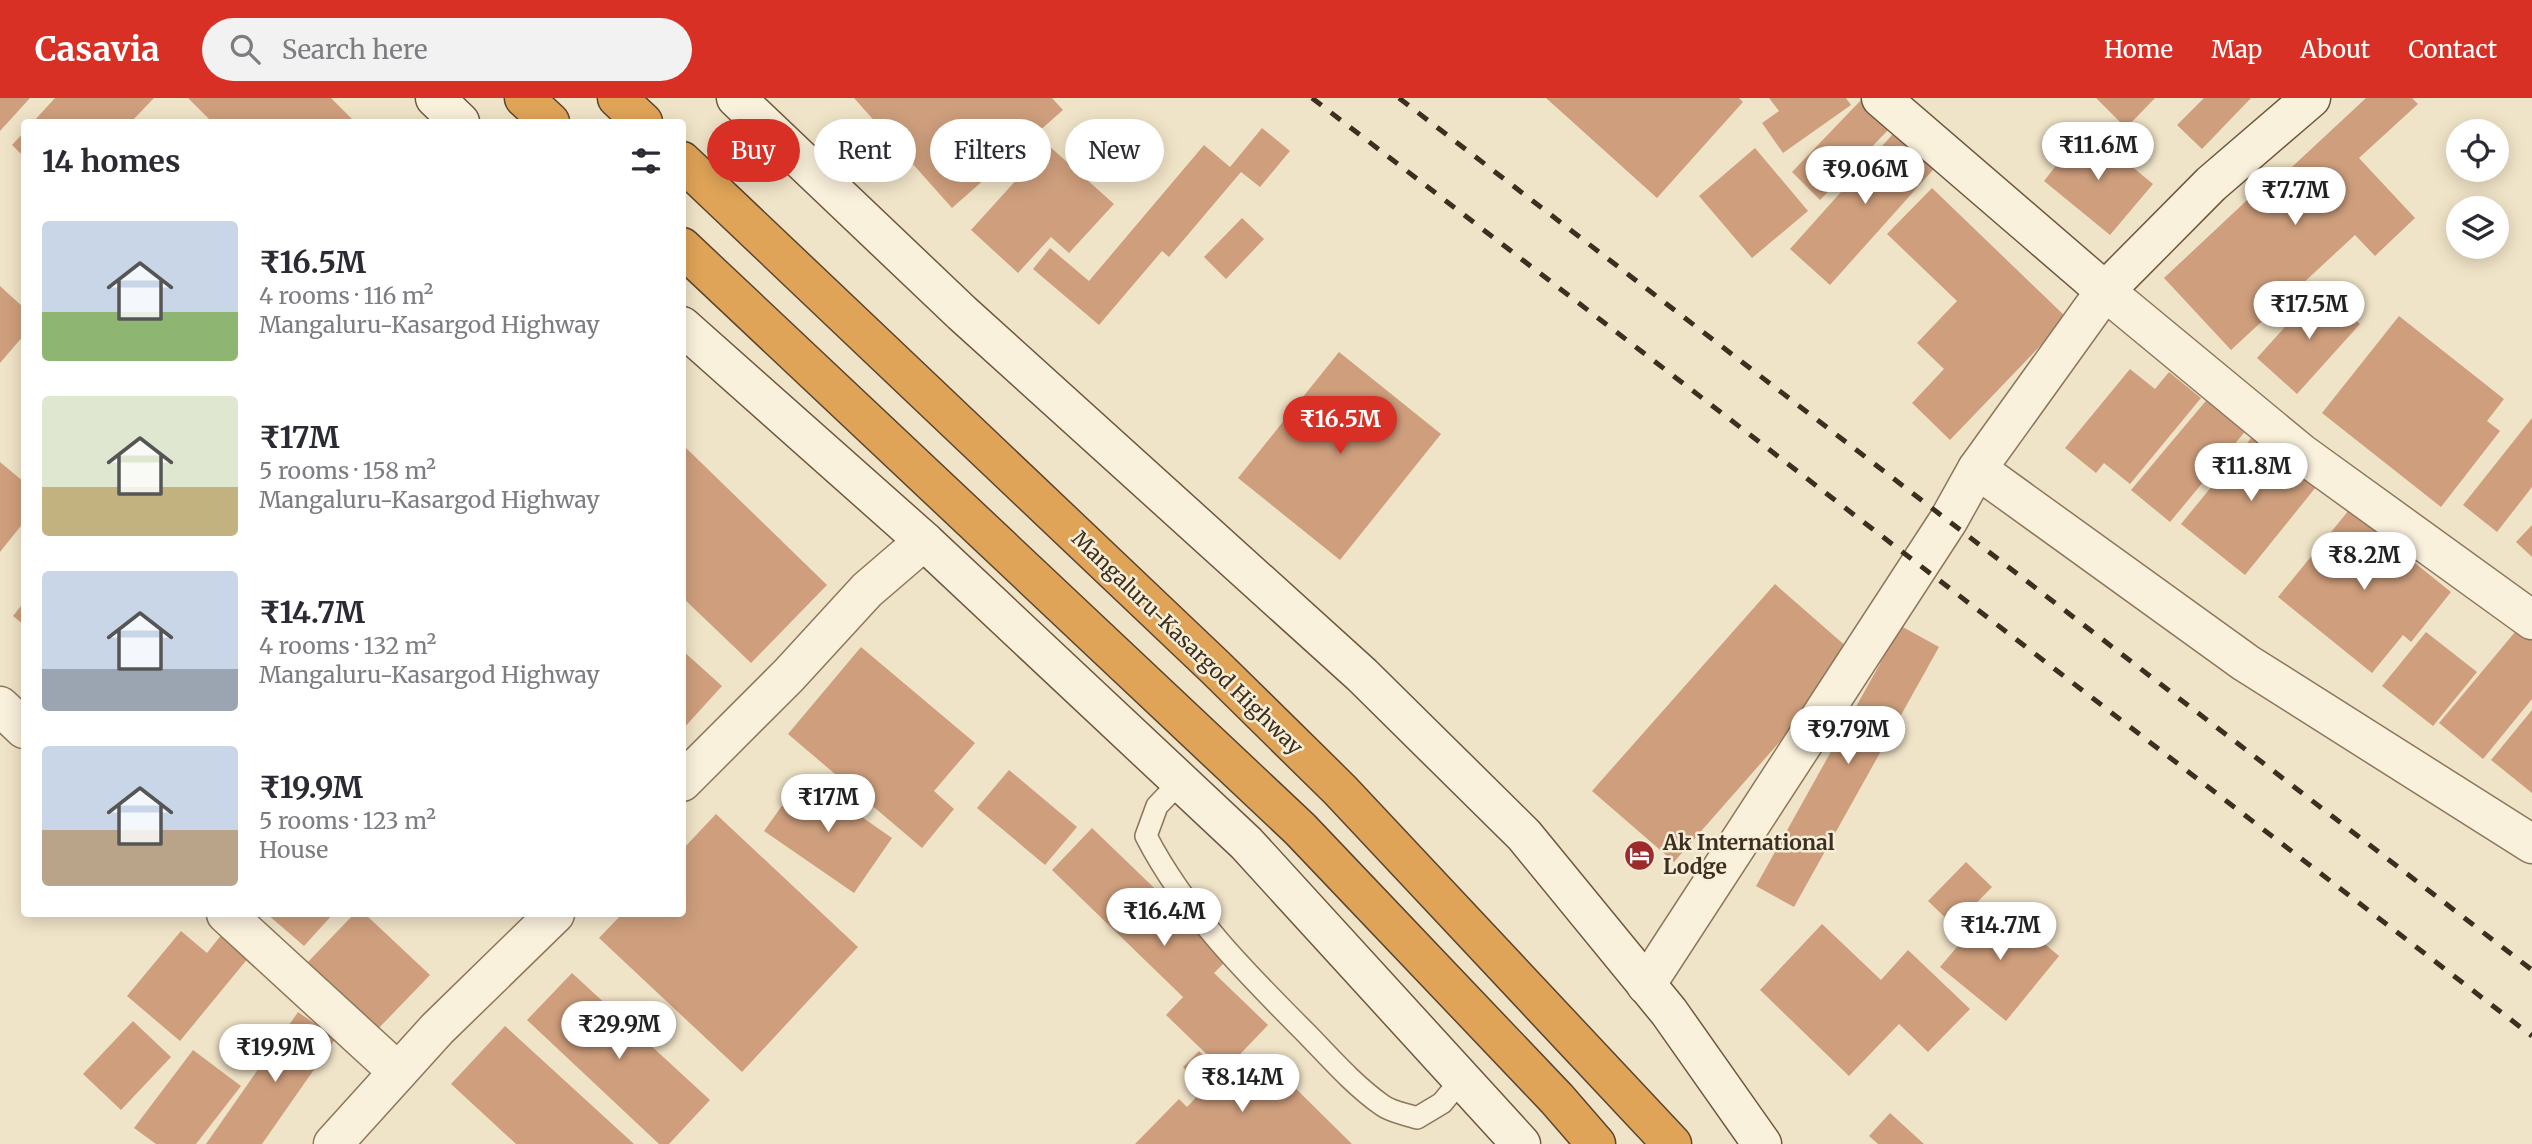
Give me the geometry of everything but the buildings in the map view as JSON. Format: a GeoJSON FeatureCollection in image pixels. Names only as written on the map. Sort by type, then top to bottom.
{"type":"FeatureCollection","features":[{"type":"Feature","properties":{"kind":"highway"},"geometry":{"type":"LineString","coordinates":[[524,98],[547,119]]}},
{"type":"Feature","properties":{"kind":"highway"},"geometry":{"type":"LineString","coordinates":[[617,98],[640,119]]}},
{"type":"Feature","properties":{"kind":"highway","name":"Mangaluru-Kasargod Highway"},"geometry":{"type":"LineString","coordinates":[[686,165],[1215,667],[1340,790],[1672,1144]]}},
{"type":"Feature","properties":{"kind":"highway"},"geometry":{"type":"LineString","coordinates":[[686,251],[1300,829],[1557,1099],[1596,1144]]}},
{"type":"Feature","properties":{"kind":"street"},"geometry":{"type":"LineString","coordinates":[[435,98],[457,119]]}},
{"type":"Feature","properties":{"kind":"street"},"geometry":{"type":"LineString","coordinates":[[736,98],[962,313],[1372,684],[1524,835],[1669,1012],[1759,1143]]}},
{"type":"Feature","properties":{"kind":"street"},"geometry":{"type":"LineString","coordinates":[[1881,98],[2301,453],[2532,620]]}},
{"type":"Feature","properties":{"kind":"street"},"geometry":{"type":"LineString","coordinates":[[1646,985],[1948,521],[1977,469],[2105,290],[2211,184],[2311,98]]}},
{"type":"Feature","properties":{"kind":"street"},"geometry":{"type":"LineString","coordinates":[[686,330],[924,541],[1245,843],[1521,1144]]}},
{"type":"Feature","properties":{"kind":"street"},"geometry":{"type":"LineString","coordinates":[[1977,469],[2246,663],[2532,844]]}},
{"type":"Feature","properties":{"kind":"street"},"geometry":{"type":"LineString","coordinates":[[686,778],[789,675],[867,590],[924,541]]}},
{"type":"Feature","properties":{"kind":"street"},"geometry":{"type":"LineString","coordinates":[[0,706],[21,726]]}},
{"type":"Feature","properties":{"kind":"street"},"geometry":{"type":"LineString","coordinates":[[229,917],[398,1072]]}},
{"type":"Feature","properties":{"kind":"street"},"geometry":{"type":"LineString","coordinates":[[332,1144],[438,1029],[552,917]]}},
{"type":"Feature","properties":{"kind":"lane"},"geometry":{"type":"LineString","coordinates":[[1180,782],[1157,806],[1146,836],[1157,858],[1201,919],[1262,989],[1343,1071],[1384,1107],[1417,1118],[1442,1103],[1461,1080]]}},
{"type":"Feature","properties":{"kind":"railway"},"geometry":{"type":"LineString","coordinates":[[1312,98],[2532,1036]]}},
{"type":"Feature","properties":{"kind":"railway"},"geometry":{"type":"LineString","coordinates":[[1399,98],[2532,970]]}},
{"type":"Feature","properties":{"kind":"place","name":"Ak International Lodge"},"geometry":{"type":"Point","coordinates":[1640,855]}}]}
